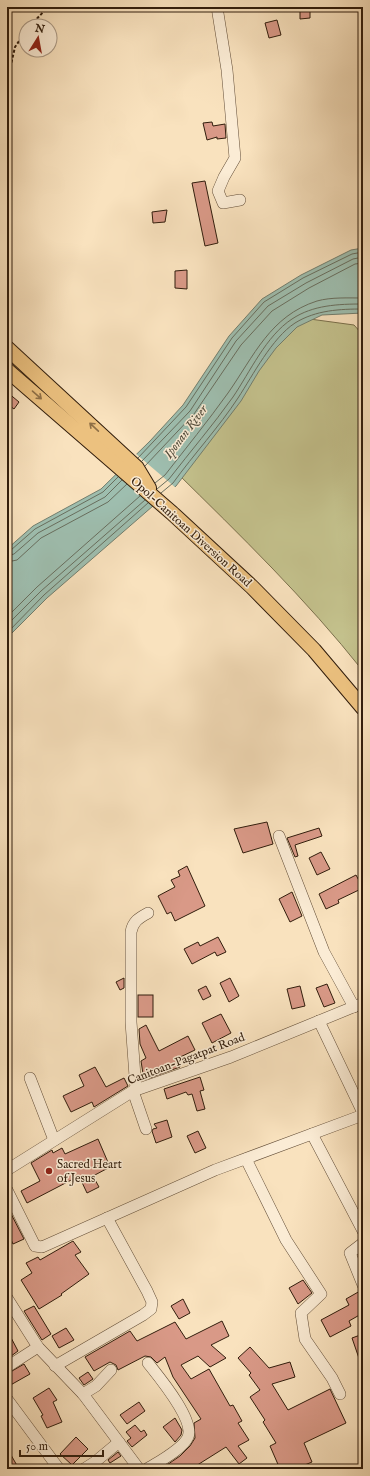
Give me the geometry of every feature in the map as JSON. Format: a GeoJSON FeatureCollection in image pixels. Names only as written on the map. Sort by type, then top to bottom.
{"type":"FeatureCollection","features":[{"type":"Feature","properties":{"kind":"main road","name":"Opol-Canitoan Diversion Road"},"geometry":{"type":"LineString","coordinates":[[7,348],[118,459],[154,498],[252,587],[314,650],[363,708]]}},
{"type":"Feature","properties":{"kind":"main road","name":"Opol-Canitoan Diversion Road"},"geometry":{"type":"LineString","coordinates":[[7,370],[118,459],[137,468],[154,498]]}},
{"type":"Feature","properties":{"kind":"street"},"geometry":{"type":"LineString","coordinates":[[217,7],[227,70],[235,158],[218,191],[223,203],[240,200]]}},
{"type":"Feature","properties":{"kind":"street"},"geometry":{"type":"LineString","coordinates":[[279,836],[324,952],[358,1005]]}},
{"type":"Feature","properties":{"kind":"street"},"geometry":{"type":"LineString","coordinates":[[146,1129],[135,1091],[131,1022],[130,932],[132,925],[138,918],[148,913]]}},
{"type":"Feature","properties":{"kind":"street","name":"Canitoan-Pagatpat Road"},"geometry":{"type":"LineString","coordinates":[[7,1170],[135,1091],[230,1056],[358,1005]]}},
{"type":"Feature","properties":{"kind":"street"},"geometry":{"type":"LineString","coordinates":[[7,1190],[35,1246],[42,1247],[246,1159],[363,1114],[319,1021]]}},
{"type":"Feature","properties":{"kind":"street"},"geometry":{"type":"LineString","coordinates":[[30,1078],[54,1140]]}},
{"type":"Feature","properties":{"kind":"street"},"geometry":{"type":"LineString","coordinates":[[312,1134],[363,1231]]}},
{"type":"Feature","properties":{"kind":"street"},"geometry":{"type":"LineString","coordinates":[[246,1159],[286,1240],[321,1294],[301,1313],[302,1325],[305,1339],[332,1378],[340,1394]]}},
{"type":"Feature","properties":{"kind":"street"},"geometry":{"type":"LineString","coordinates":[[55,1366],[151,1309],[152,1302],[147,1290],[107,1218]]}},
{"type":"Feature","properties":{"kind":"street"},"geometry":{"type":"LineString","coordinates":[[363,1243],[350,1253],[363,1286]]}},
{"type":"Feature","properties":{"kind":"street"},"geometry":{"type":"LineString","coordinates":[[7,1298],[38,1347],[83,1394],[139,1469]]}},
{"type":"Feature","properties":{"kind":"street"},"geometry":{"type":"LineString","coordinates":[[7,1367],[38,1347]]}},
{"type":"Feature","properties":{"kind":"street"},"geometry":{"type":"LineString","coordinates":[[147,1469],[177,1449],[188,1438],[189,1430],[189,1424],[177,1402],[148,1363]]}},
{"type":"Feature","properties":{"kind":"street"},"geometry":{"type":"LineString","coordinates":[[83,1394],[96,1386],[111,1370]]}},
{"type":"Feature","properties":{"kind":"street"},"geometry":{"type":"LineString","coordinates":[[7,1399],[59,1469]]}},
{"type":"Feature","properties":{"kind":"street"},"geometry":{"type":"LineString","coordinates":[[84,1469],[119,1442]]}},
{"type":"Feature","properties":{"kind":"path"},"geometry":{"type":"LineString","coordinates":[[38,18],[48,7]]}},
{"type":"Feature","properties":{"kind":"path"},"geometry":{"type":"LineString","coordinates":[[7,82],[15,47],[18,43]]}},
{"type":"Feature","properties":{"kind":"shaded area"},"geometry":{"type":"Polygon","coordinates":[[[295,317],[354,325],[363,335],[363,671],[296,593],[175,471],[295,317]]]}},
{"type":"Feature","properties":{"kind":"water","name":"Iponan River"},"geometry":{"type":"Polygon","coordinates":[[[363,248],[363,313],[322,315],[297,327],[276,348],[259,371],[241,401],[176,486],[47,598],[7,638],[7,549],[33,526],[101,489],[150,441],[183,405],[229,336],[262,299],[301,275],[351,250],[363,248]]]}},
{"type":"Feature","properties":{"kind":"pier"},"geometry":{"type":"Polygon","coordinates":[[[135,453],[176,488],[154,506],[114,473],[135,453]]]}},
{"type":"Feature","properties":{"kind":"building"},"geometry":{"type":"Polygon","coordinates":[[[300,7],[310,7],[310,18],[300,19],[300,7]]]}},
{"type":"Feature","properties":{"kind":"building"},"geometry":{"type":"Polygon","coordinates":[[[277,20],[281,35],[269,38],[265,23],[277,20]]]}},
{"type":"Feature","properties":{"kind":"building"},"geometry":{"type":"Polygon","coordinates":[[[212,122],[213,126],[225,124],[226,138],[217,139],[217,137],[207,140],[203,123],[212,122]]]}},
{"type":"Feature","properties":{"kind":"building"},"geometry":{"type":"Polygon","coordinates":[[[205,181],[218,243],[205,246],[192,183],[205,181]]]}},
{"type":"Feature","properties":{"kind":"building"},"geometry":{"type":"Polygon","coordinates":[[[167,210],[165,222],[153,223],[152,212],[167,210]]]}},
{"type":"Feature","properties":{"kind":"building"},"geometry":{"type":"Polygon","coordinates":[[[187,270],[187,289],[175,288],[175,271],[187,270]]]}},
{"type":"Feature","properties":{"kind":"building"},"geometry":{"type":"Polygon","coordinates":[[[7,392],[19,402],[14,409],[7,404],[7,392]]]}},
{"type":"Feature","properties":{"kind":"building"},"geometry":{"type":"Polygon","coordinates":[[[267,822],[273,844],[243,853],[234,829],[267,822]]]}},
{"type":"Feature","properties":{"kind":"building"},"geometry":{"type":"Polygon","coordinates":[[[319,828],[322,836],[295,845],[298,856],[295,857],[287,838],[319,828]]]}},
{"type":"Feature","properties":{"kind":"building"},"geometry":{"type":"Polygon","coordinates":[[[321,852],[330,869],[317,875],[309,858],[321,852]]]}},
{"type":"Feature","properties":{"kind":"building"},"geometry":{"type":"Polygon","coordinates":[[[187,866],[205,906],[175,921],[171,912],[167,914],[158,896],[175,887],[171,880],[180,876],[178,871],[187,866]]]}},
{"type":"Feature","properties":{"kind":"building"},"geometry":{"type":"Polygon","coordinates":[[[356,875],[363,888],[338,900],[339,903],[326,909],[319,894],[356,875]]]}},
{"type":"Feature","properties":{"kind":"building"},"geometry":{"type":"Polygon","coordinates":[[[292,892],[302,916],[290,922],[279,899],[292,892]]]}},
{"type":"Feature","properties":{"kind":"building"},"geometry":{"type":"Polygon","coordinates":[[[218,937],[226,952],[217,956],[215,952],[192,964],[184,949],[198,942],[200,946],[218,937]]]}},
{"type":"Feature","properties":{"kind":"building"},"geometry":{"type":"Polygon","coordinates":[[[124,978],[124,988],[120,990],[116,982],[124,978]]]}},
{"type":"Feature","properties":{"kind":"building"},"geometry":{"type":"Polygon","coordinates":[[[230,978],[239,996],[229,1002],[220,983],[230,978]]]}},
{"type":"Feature","properties":{"kind":"building"},"geometry":{"type":"Polygon","coordinates":[[[327,984],[335,1003],[324,1007],[316,988],[327,984]]]}},
{"type":"Feature","properties":{"kind":"building"},"geometry":{"type":"Polygon","coordinates":[[[206,986],[211,996],[203,1000],[198,990],[206,986]]]}},
{"type":"Feature","properties":{"kind":"building"},"geometry":{"type":"Polygon","coordinates":[[[300,986],[305,1006],[292,1009],[287,989],[300,986]]]}},
{"type":"Feature","properties":{"kind":"building"},"geometry":{"type":"Polygon","coordinates":[[[138,995],[153,995],[153,1017],[138,1017],[138,995]]]}},
{"type":"Feature","properties":{"kind":"building"},"geometry":{"type":"Polygon","coordinates":[[[221,1014],[231,1033],[212,1043],[202,1023],[221,1014]]]}},
{"type":"Feature","properties":{"kind":"building"},"geometry":{"type":"Polygon","coordinates":[[[146,1025],[159,1051],[188,1036],[195,1050],[176,1059],[180,1067],[144,1080],[141,1061],[146,1058],[140,1044],[139,1029],[146,1025]]]}},
{"type":"Feature","properties":{"kind":"building"},"geometry":{"type":"Polygon","coordinates":[[[95,1067],[106,1087],[124,1078],[128,1086],[94,1107],[92,1102],[71,1112],[63,1096],[84,1086],[79,1075],[95,1067]]]}},
{"type":"Feature","properties":{"kind":"building"},"geometry":{"type":"Polygon","coordinates":[[[200,1077],[204,1090],[200,1091],[205,1109],[197,1111],[192,1094],[188,1095],[186,1092],[167,1099],[164,1089],[200,1077]]]}},
{"type":"Feature","properties":{"kind":"building"},"geometry":{"type":"Polygon","coordinates":[[[167,1120],[172,1137],[156,1143],[152,1131],[153,1129],[157,1128],[154,1124],[167,1120]]]}},
{"type":"Feature","properties":{"kind":"building"},"geometry":{"type":"Polygon","coordinates":[[[198,1131],[206,1148],[195,1153],[187,1136],[198,1131]]]}},
{"type":"Feature","properties":{"kind":"building"},"geometry":{"type":"Polygon","coordinates":[[[98,1139],[110,1167],[93,1176],[99,1187],[87,1193],[79,1176],[27,1203],[21,1191],[40,1181],[31,1163],[52,1150],[53,1153],[62,1148],[65,1154],[98,1139]]]}},
{"type":"Feature","properties":{"kind":"building"},"geometry":{"type":"Polygon","coordinates":[[[7,1206],[24,1239],[13,1244],[7,1231],[7,1206]]]}},
{"type":"Feature","properties":{"kind":"building"},"geometry":{"type":"Polygon","coordinates":[[[73,1241],[81,1252],[75,1255],[89,1274],[61,1294],[62,1295],[39,1309],[21,1280],[32,1273],[26,1263],[38,1257],[40,1260],[73,1241]]]}},
{"type":"Feature","properties":{"kind":"building"},"geometry":{"type":"Polygon","coordinates":[[[303,1280],[312,1293],[298,1304],[289,1288],[303,1280]]]}},
{"type":"Feature","properties":{"kind":"building"},"geometry":{"type":"Polygon","coordinates":[[[360,1291],[363,1292],[363,1313],[349,1321],[351,1326],[330,1337],[321,1320],[349,1305],[346,1299],[360,1291]]]}},
{"type":"Feature","properties":{"kind":"building"},"geometry":{"type":"Polygon","coordinates":[[[183,1299],[190,1313],[179,1319],[171,1306],[183,1299]]]}},
{"type":"Feature","properties":{"kind":"building"},"geometry":{"type":"Polygon","coordinates":[[[34,1306],[51,1334],[42,1340],[24,1311],[34,1306]]]}},
{"type":"Feature","properties":{"kind":"building"},"geometry":{"type":"Polygon","coordinates":[[[222,1321],[229,1336],[211,1345],[226,1358],[210,1367],[198,1356],[181,1365],[191,1379],[209,1369],[230,1406],[233,1405],[242,1421],[238,1423],[249,1440],[238,1446],[247,1458],[239,1464],[226,1447],[191,1469],[161,1469],[180,1456],[190,1446],[195,1438],[194,1423],[201,1419],[173,1377],[165,1357],[157,1363],[151,1357],[145,1356],[118,1370],[116,1365],[110,1362],[94,1371],[85,1357],[130,1331],[137,1341],[175,1322],[186,1339],[222,1321]]]}},
{"type":"Feature","properties":{"kind":"building"},"geometry":{"type":"Polygon","coordinates":[[[66,1328],[74,1340],[59,1348],[52,1336],[66,1328]]]}},
{"type":"Feature","properties":{"kind":"building"},"geometry":{"type":"Polygon","coordinates":[[[7,1330],[18,1351],[7,1359],[7,1330]]]}},
{"type":"Feature","properties":{"kind":"building"},"geometry":{"type":"Polygon","coordinates":[[[363,1334],[363,1367],[362,1367],[352,1338],[363,1334]]]}},
{"type":"Feature","properties":{"kind":"building"},"geometry":{"type":"Polygon","coordinates":[[[250,1347],[269,1368],[290,1362],[295,1377],[272,1384],[288,1410],[330,1389],[346,1423],[304,1443],[312,1462],[295,1469],[280,1469],[270,1446],[276,1443],[263,1422],[265,1420],[250,1397],[260,1390],[249,1375],[251,1373],[238,1358],[250,1347]]]}},
{"type":"Feature","properties":{"kind":"building"},"geometry":{"type":"Polygon","coordinates":[[[24,1364],[30,1374],[7,1387],[7,1374],[24,1364]]]}},
{"type":"Feature","properties":{"kind":"building"},"geometry":{"type":"Polygon","coordinates":[[[88,1372],[93,1379],[84,1385],[79,1378],[88,1372]]]}},
{"type":"Feature","properties":{"kind":"building"},"geometry":{"type":"Polygon","coordinates":[[[49,1388],[57,1400],[53,1402],[62,1422],[47,1428],[41,1416],[43,1415],[33,1398],[49,1388]]]}},
{"type":"Feature","properties":{"kind":"building"},"geometry":{"type":"Polygon","coordinates":[[[139,1402],[145,1411],[127,1424],[120,1415],[139,1402]]]}},
{"type":"Feature","properties":{"kind":"building"},"geometry":{"type":"Polygon","coordinates":[[[175,1418],[182,1430],[181,1435],[175,1442],[163,1427],[175,1418]]]}},
{"type":"Feature","properties":{"kind":"building"},"geometry":{"type":"Polygon","coordinates":[[[135,1425],[141,1432],[144,1430],[147,1435],[132,1447],[127,1441],[131,1438],[126,1432],[135,1425]]]}},
{"type":"Feature","properties":{"kind":"building"},"geometry":{"type":"Polygon","coordinates":[[[76,1437],[88,1449],[72,1465],[60,1454],[76,1437]]]}},
{"type":"Feature","properties":{"kind":"building"},"geometry":{"type":"Polygon","coordinates":[[[7,1448],[19,1469],[7,1469],[7,1448]]]}},
{"type":"Feature","properties":{"kind":"building"},"geometry":{"type":"Polygon","coordinates":[[[118,1452],[121,1456],[110,1463],[108,1460],[118,1452]]]}},
{"type":"Feature","properties":{"kind":"place","name":"Sacred Heart of Jesus"},"geometry":{"type":"Point","coordinates":[49,1171]}}]}
